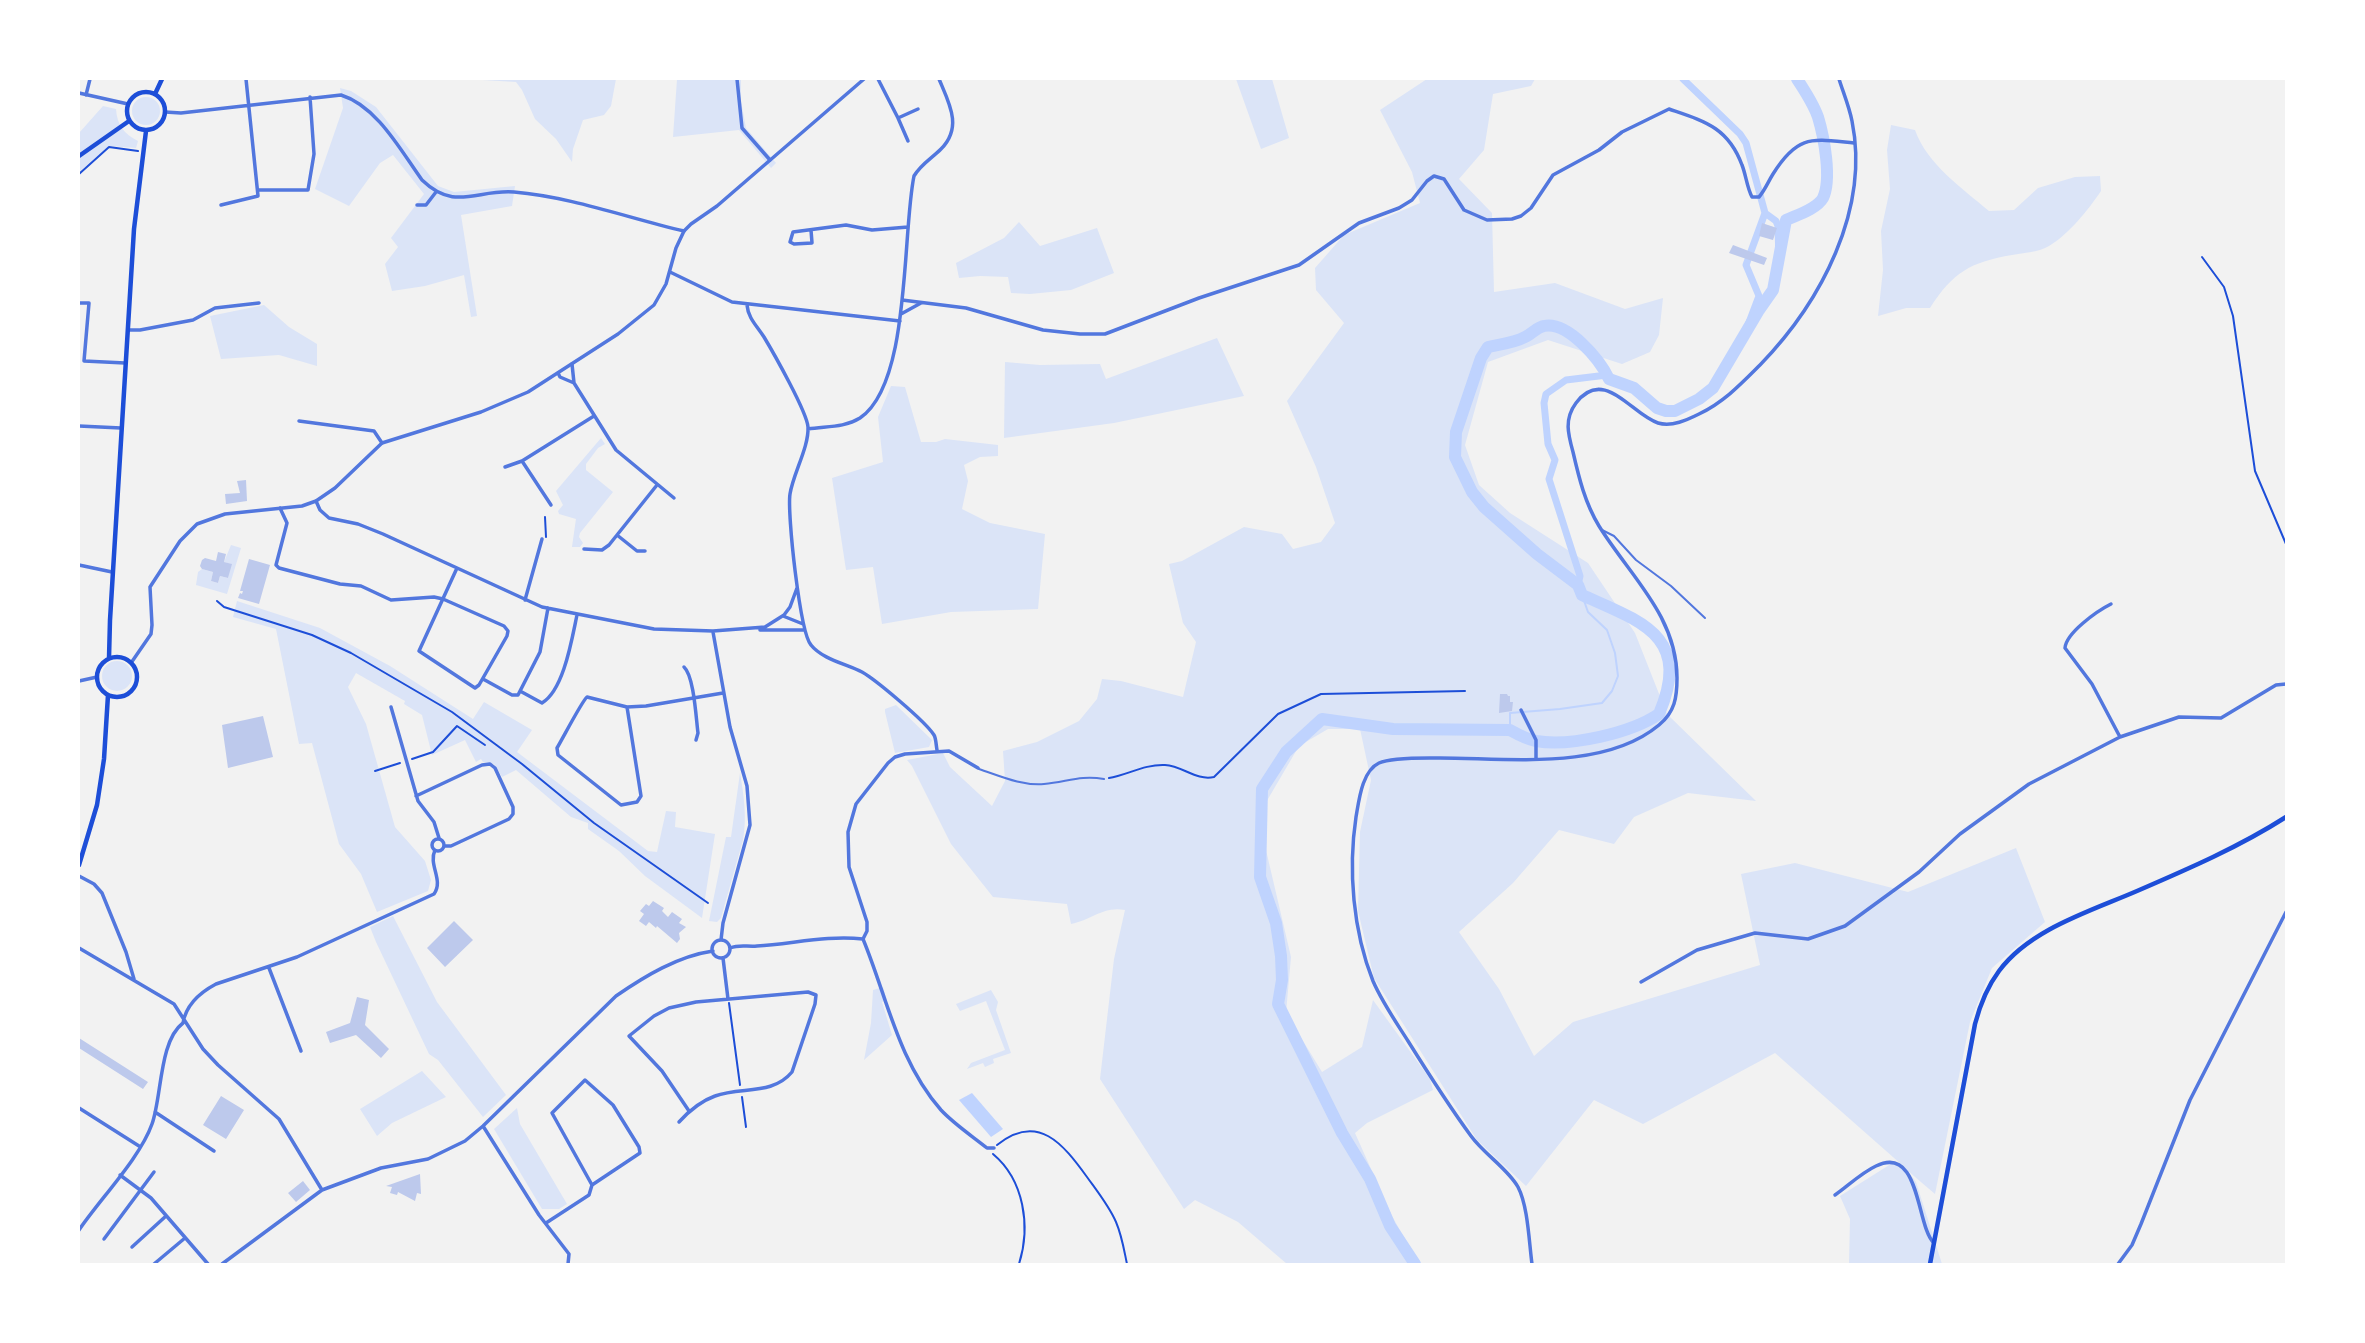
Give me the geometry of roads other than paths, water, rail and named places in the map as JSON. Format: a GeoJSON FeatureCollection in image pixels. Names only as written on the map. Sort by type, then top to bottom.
{"type":"FeatureCollection","features":[{"type":"Feature","properties":{"kind":"main road"},"geometry":{"type":"LineString","coordinates":[[155,94],[162,79]]}},
{"type":"Feature","properties":{"kind":"main road"},"geometry":{"type":"LineString","coordinates":[[143,92],[155,94],[163,102],[165,112],[157,127],[146,131],[136,128],[127,116],[128,104],[143,92]]}},
{"type":"Feature","properties":{"kind":"main road"},"geometry":{"type":"LineString","coordinates":[[79,156],[129,121]]}},
{"type":"Feature","properties":{"kind":"main road"},"geometry":{"type":"LineString","coordinates":[[109,658],[134,229],[146,131]]}},
{"type":"Feature","properties":{"kind":"main road"},"geometry":{"type":"LineString","coordinates":[[121,657],[131,663],[137,674],[134,687],[125,695],[108,695],[101,689],[97,677],[102,664],[109,658],[121,657]]}},
{"type":"Feature","properties":{"kind":"main road"},"geometry":{"type":"LineString","coordinates":[[79,865],[97,805],[104,759],[108,695]]}},
{"type":"Feature","properties":{"kind":"main road"},"geometry":{"type":"LineString","coordinates":[[1930,1264],[1975,1024],[1981,1003],[2000,969],[2032,940],[2062,924],[2213,858],[2286,817]]}},
{"type":"Feature","properties":{"kind":"street"},"geometry":{"type":"LineString","coordinates":[[86,95],[90,79]]}},
{"type":"Feature","properties":{"kind":"street"},"geometry":{"type":"LineString","coordinates":[[221,205],[258,196],[246,79]]}},
{"type":"Feature","properties":{"kind":"street"},"geometry":{"type":"LineString","coordinates":[[737,79],[742,128],[770,160]]}},
{"type":"Feature","properties":{"kind":"street"},"geometry":{"type":"LineString","coordinates":[[131,663],[150,634],[150,587],[190,530],[205,519],[220,515],[302,506],[316,501],[335,488],[382,443],[505,403],[618,334],[644,314],[662,294],[676,248],[684,232],[864,79]]}},
{"type":"Feature","properties":{"kind":"street"},"geometry":{"type":"LineString","coordinates":[[878,79],[908,141]]}},
{"type":"Feature","properties":{"kind":"street"},"geometry":{"type":"LineString","coordinates":[[808,429],[840,426],[862,417],[870,409],[888,371],[901,314],[914,176],[920,166],[941,149],[954,124],[952,110],[939,79]]}},
{"type":"Feature","properties":{"kind":"street"},"geometry":{"type":"LineString","coordinates":[[1532,1264],[1520,1190],[1459,1120],[1385,1004],[1373,980],[1355,909],[1353,877],[1356,818],[1365,780],[1375,765],[1382,761],[1429,758],[1570,759],[1595,755],[1627,743],[1661,724],[1675,705],[1677,656],[1673,640],[1633,572],[1601,529],[1587,502],[1567,430],[1570,414],[1576,403],[1591,391],[1599,390],[1612,392],[1656,422],[1671,425],[1700,414],[1729,396],[1784,337],[1822,282],[1839,246],[1847,219],[1853,188],[1854,143],[1852,121],[1839,79]]}},
{"type":"Feature","properties":{"kind":"street"},"geometry":{"type":"LineString","coordinates":[[79,93],[128,104]]}},
{"type":"Feature","properties":{"kind":"street"},"geometry":{"type":"LineString","coordinates":[[165,112],[181,113],[341,95],[366,108],[422,180],[436,191],[458,198],[504,192],[539,195],[684,232]]}},
{"type":"Feature","properties":{"kind":"street"},"geometry":{"type":"LineString","coordinates":[[258,190],[308,191],[314,154],[310,97]]}},
{"type":"Feature","properties":{"kind":"street"},"geometry":{"type":"LineString","coordinates":[[898,118],[918,109]]}},
{"type":"Feature","properties":{"kind":"street"},"geometry":{"type":"LineString","coordinates":[[902,300],[966,308],[1044,330],[1105,334],[1199,298],[1299,265],[1359,223],[1399,208],[1412,200],[1434,176],[1444,179],[1464,211],[1476,217],[1500,221],[1521,216],[1531,208],[1553,174],[1599,149],[1622,132],[1669,109],[1711,123],[1728,139],[1741,163],[1752,197],[1759,197],[1765,190],[1790,150],[1815,139],[1854,143]]}},
{"type":"Feature","properties":{"kind":"street"},"geometry":{"type":"LineString","coordinates":[[417,205],[426,205],[436,191]]}},
{"type":"Feature","properties":{"kind":"street"},"geometry":{"type":"LineString","coordinates":[[811,230],[812,243],[790,242],[793,232],[846,225],[872,230],[908,227]]}},
{"type":"Feature","properties":{"kind":"street"},"geometry":{"type":"LineString","coordinates":[[670,272],[732,302],[900,321]]}},
{"type":"Feature","properties":{"kind":"street"},"geometry":{"type":"LineString","coordinates":[[901,314],[923,302]]}},
{"type":"Feature","properties":{"kind":"street"},"geometry":{"type":"LineString","coordinates":[[79,303],[89,303],[84,361],[125,363]]}},
{"type":"Feature","properties":{"kind":"street"},"geometry":{"type":"LineString","coordinates":[[128,330],[193,320],[215,308],[259,303]]}},
{"type":"Feature","properties":{"kind":"street"},"geometry":{"type":"LineString","coordinates":[[747,305],[748,314],[763,335],[789,383],[808,429],[790,492],[788,512],[797,588],[804,630],[809,643],[817,651],[871,678],[907,708],[935,736],[937,750]]}},
{"type":"Feature","properties":{"kind":"street"},"geometry":{"type":"LineString","coordinates":[[572,364],[574,383],[616,450],[674,498]]}},
{"type":"Feature","properties":{"kind":"street"},"geometry":{"type":"LineString","coordinates":[[558,373],[560,377],[574,383]]}},
{"type":"Feature","properties":{"kind":"street"},"geometry":{"type":"LineString","coordinates":[[505,467],[522,461],[594,416]]}},
{"type":"Feature","properties":{"kind":"street"},"geometry":{"type":"LineString","coordinates":[[299,421],[374,431],[382,443]]}},
{"type":"Feature","properties":{"kind":"street"},"geometry":{"type":"LineString","coordinates":[[79,426],[121,428]]}},
{"type":"Feature","properties":{"kind":"street"},"geometry":{"type":"LineString","coordinates":[[522,461],[551,505]]}},
{"type":"Feature","properties":{"kind":"street"},"geometry":{"type":"LineString","coordinates":[[584,549],[601,550],[617,535],[657,485]]}},
{"type":"Feature","properties":{"kind":"street"},"geometry":{"type":"LineString","coordinates":[[316,501],[320,510],[329,518],[358,524],[548,608],[654,629],[804,630]]}},
{"type":"Feature","properties":{"kind":"street"},"geometry":{"type":"LineString","coordinates":[[280,508],[287,523],[276,565],[279,568],[340,584],[361,586],[391,600],[434,597],[443,599],[504,626],[508,631],[507,636],[475,688],[419,651],[443,599],[457,568]]}},
{"type":"Feature","properties":{"kind":"street"},"geometry":{"type":"LineString","coordinates":[[617,535],[637,551],[645,551]]}},
{"type":"Feature","properties":{"kind":"street"},"geometry":{"type":"LineString","coordinates":[[525,600],[542,539]]}},
{"type":"Feature","properties":{"kind":"street"},"geometry":{"type":"LineString","coordinates":[[79,565],[112,572]]}},
{"type":"Feature","properties":{"kind":"street"},"geometry":{"type":"LineString","coordinates":[[754,629],[765,627],[782,616],[790,607],[797,588]]}},
{"type":"Feature","properties":{"kind":"street"},"geometry":{"type":"LineString","coordinates":[[2111,604],[2097,611],[2066,640],[2064,648],[2092,684],[2120,737]]}},
{"type":"Feature","properties":{"kind":"street"},"geometry":{"type":"LineString","coordinates":[[483,678],[512,695],[518,695],[540,652],[548,608]]}},
{"type":"Feature","properties":{"kind":"street"},"geometry":{"type":"LineString","coordinates":[[520,691],[542,704],[549,699],[566,667],[577,615]]}},
{"type":"Feature","properties":{"kind":"street"},"geometry":{"type":"LineString","coordinates":[[782,616],[803,624]]}},
{"type":"Feature","properties":{"kind":"street"},"geometry":{"type":"LineString","coordinates":[[713,631],[730,726],[747,786],[750,825],[723,923],[721,940]]}},
{"type":"Feature","properties":{"kind":"street"},"geometry":{"type":"LineString","coordinates":[[684,667],[688,671],[693,698],[698,733],[696,740]]}},
{"type":"Feature","properties":{"kind":"street"},"geometry":{"type":"LineString","coordinates":[[79,681],[97,677]]}},
{"type":"Feature","properties":{"kind":"street"},"geometry":{"type":"LineString","coordinates":[[1641,982],[1697,950],[1755,933],[1808,939],[1845,926],[1919,872],[1960,834],[2029,784],[2120,737],[2179,717],[2221,718],[2276,685],[2286,684]]}},
{"type":"Feature","properties":{"kind":"street"},"geometry":{"type":"LineString","coordinates":[[626,707],[641,796],[637,802],[621,805],[558,755],[557,748],[583,701],[587,697],[626,707],[646,706],[723,692]]}},
{"type":"Feature","properties":{"kind":"street"},"geometry":{"type":"LineString","coordinates":[[391,707],[416,796],[434,822],[439,838],[445,846]]}},
{"type":"Feature","properties":{"kind":"street"},"geometry":{"type":"LineString","coordinates":[[1522,712],[1535,740],[1536,758]]}},
{"type":"Feature","properties":{"kind":"street"},"geometry":{"type":"LineString","coordinates":[[978,768],[949,751],[937,750],[895,757],[880,773],[852,813],[848,832],[849,867],[867,922],[863,939],[895,1032],[914,1070],[941,1110],[987,1148],[994,1148]]}},
{"type":"Feature","properties":{"kind":"street"},"geometry":{"type":"LineString","coordinates":[[416,796],[482,765],[490,764],[495,768],[513,807],[513,814],[509,819],[451,846],[445,846]]}},
{"type":"Feature","properties":{"kind":"street"},"geometry":{"type":"LineString","coordinates":[[79,1230],[120,1175],[151,1126],[168,1043],[183,1023],[185,1009],[216,984],[297,957],[434,894],[439,884],[432,856],[435,850],[432,843],[439,838]]}},
{"type":"Feature","properties":{"kind":"street"},"geometry":{"type":"LineString","coordinates":[[435,850],[441,851],[445,846]]}},
{"type":"Feature","properties":{"kind":"street"},"geometry":{"type":"LineString","coordinates":[[79,876],[94,884],[102,893],[135,981]]}},
{"type":"Feature","properties":{"kind":"street"},"geometry":{"type":"LineString","coordinates":[[2118,1264],[2132,1245],[2190,1100],[2286,912]]}},
{"type":"Feature","properties":{"kind":"street"},"geometry":{"type":"LineString","coordinates":[[730,948],[742,944],[755,946],[863,939]]}},
{"type":"Feature","properties":{"kind":"street"},"geometry":{"type":"LineString","coordinates":[[721,940],[730,948]]}},
{"type":"Feature","properties":{"kind":"street"},"geometry":{"type":"LineString","coordinates":[[713,951],[715,943],[721,940]]}},
{"type":"Feature","properties":{"kind":"street"},"geometry":{"type":"LineString","coordinates":[[79,948],[174,1004],[218,1065],[279,1119],[322,1190]]}},
{"type":"Feature","properties":{"kind":"street"},"geometry":{"type":"LineString","coordinates":[[723,958],[730,948]]}},
{"type":"Feature","properties":{"kind":"street"},"geometry":{"type":"LineString","coordinates":[[713,951],[715,955],[723,958]]}},
{"type":"Feature","properties":{"kind":"street"},"geometry":{"type":"LineString","coordinates":[[222,1264],[322,1190],[381,1168],[428,1159],[465,1141],[616,996],[663,968],[697,954],[713,951]]}},
{"type":"Feature","properties":{"kind":"street"},"geometry":{"type":"LineString","coordinates":[[723,958],[728,999]]}},
{"type":"Feature","properties":{"kind":"street"},"geometry":{"type":"LineString","coordinates":[[268,967],[301,1051]]}},
{"type":"Feature","properties":{"kind":"street"},"geometry":{"type":"LineString","coordinates":[[680,1122],[689,1111],[716,1096],[769,1088],[787,1078],[792,1072],[816,1004],[816,995],[808,992],[728,999],[669,1008],[629,1036],[663,1071],[689,1111]]}},
{"type":"Feature","properties":{"kind":"street"},"geometry":{"type":"LineString","coordinates":[[546,1223],[589,1195],[592,1185],[640,1153],[613,1105],[584,1080],[552,1113],[592,1185]]}},
{"type":"Feature","properties":{"kind":"street"},"geometry":{"type":"LineString","coordinates":[[79,1108],[140,1146]]}},
{"type":"Feature","properties":{"kind":"street"},"geometry":{"type":"LineString","coordinates":[[155,1112],[214,1151]]}},
{"type":"Feature","properties":{"kind":"street"},"geometry":{"type":"LineString","coordinates":[[483,1126],[569,1254],[568,1264]]}},
{"type":"Feature","properties":{"kind":"street"},"geometry":{"type":"LineString","coordinates":[[1835,1195],[1877,1165],[1891,1163],[1902,1168],[1913,1181],[1926,1230],[1934,1243]]}},
{"type":"Feature","properties":{"kind":"street"},"geometry":{"type":"LineString","coordinates":[[104,1239],[154,1171]]}},
{"type":"Feature","properties":{"kind":"street"},"geometry":{"type":"LineString","coordinates":[[120,1175],[151,1198],[206,1262],[199,1264]]}},
{"type":"Feature","properties":{"kind":"street"},"geometry":{"type":"LineString","coordinates":[[132,1247],[166,1216]]}},
{"type":"Feature","properties":{"kind":"street"},"geometry":{"type":"LineString","coordinates":[[154,1264],[185,1238]]}},
{"type":"Feature","properties":{"kind":"lane"},"geometry":{"type":"LineString","coordinates":[[1601,529],[1614,536],[1636,560],[1671,586],[1705,618]]}},
{"type":"Feature","properties":{"kind":"lane"},"geometry":{"type":"LineString","coordinates":[[978,768],[1017,782],[1043,784],[1088,776],[1104,779]]}},
{"type":"Feature","properties":{"kind":"water"},"geometry":{"type":"Polygon","coordinates":[[[972,1093],[1003,1129],[991,1137],[959,1100],[972,1093]]]}},
{"type":"Feature","properties":{"kind":"waterway"},"geometry":{"type":"LineString","coordinates":[[1683,79],[1746,143],[1765,213],[1776,221],[1778,226],[1779,262]]}},
{"type":"Feature","properties":{"kind":"waterway"},"geometry":{"type":"LineString","coordinates":[[1415,1264],[1390,1226],[1370,1179],[1342,1133],[1278,1004],[1282,980],[1281,956],[1276,923],[1260,877],[1262,789],[1286,752],[1322,719],[1393,729],[1510,730],[1536,741],[1566,742],[1617,732],[1659,714],[1668,688],[1669,666],[1665,649],[1655,635],[1624,614],[1582,595],[1578,585],[1537,554],[1484,507],[1472,492],[1455,457],[1456,432],[1481,358],[1488,347],[1516,341],[1544,326],[1553,326],[1573,336],[1591,353],[1609,379],[1634,388],[1657,408],[1675,411],[1699,399],[1713,388],[1773,290],[1786,220],[1816,205],[1826,190],[1826,158],[1818,117],[1797,79]]}},
{"type":"Feature","properties":{"kind":"waterway"},"geometry":{"type":"LineString","coordinates":[[1745,333],[1759,296],[1746,265],[1765,213]]}},
{"type":"Feature","properties":{"kind":"waterway"},"geometry":{"type":"LineString","coordinates":[[1578,585],[1580,576],[1549,479],[1555,460],[1548,444],[1544,403],[1546,394],[1566,380],[1607,375]]}},
{"type":"Feature","properties":{"kind":"waterway"},"geometry":{"type":"LineString","coordinates":[[1510,730],[1510,713],[1602,703],[1612,691],[1618,676],[1615,653],[1607,630],[1588,612],[1582,595]]}}]}
